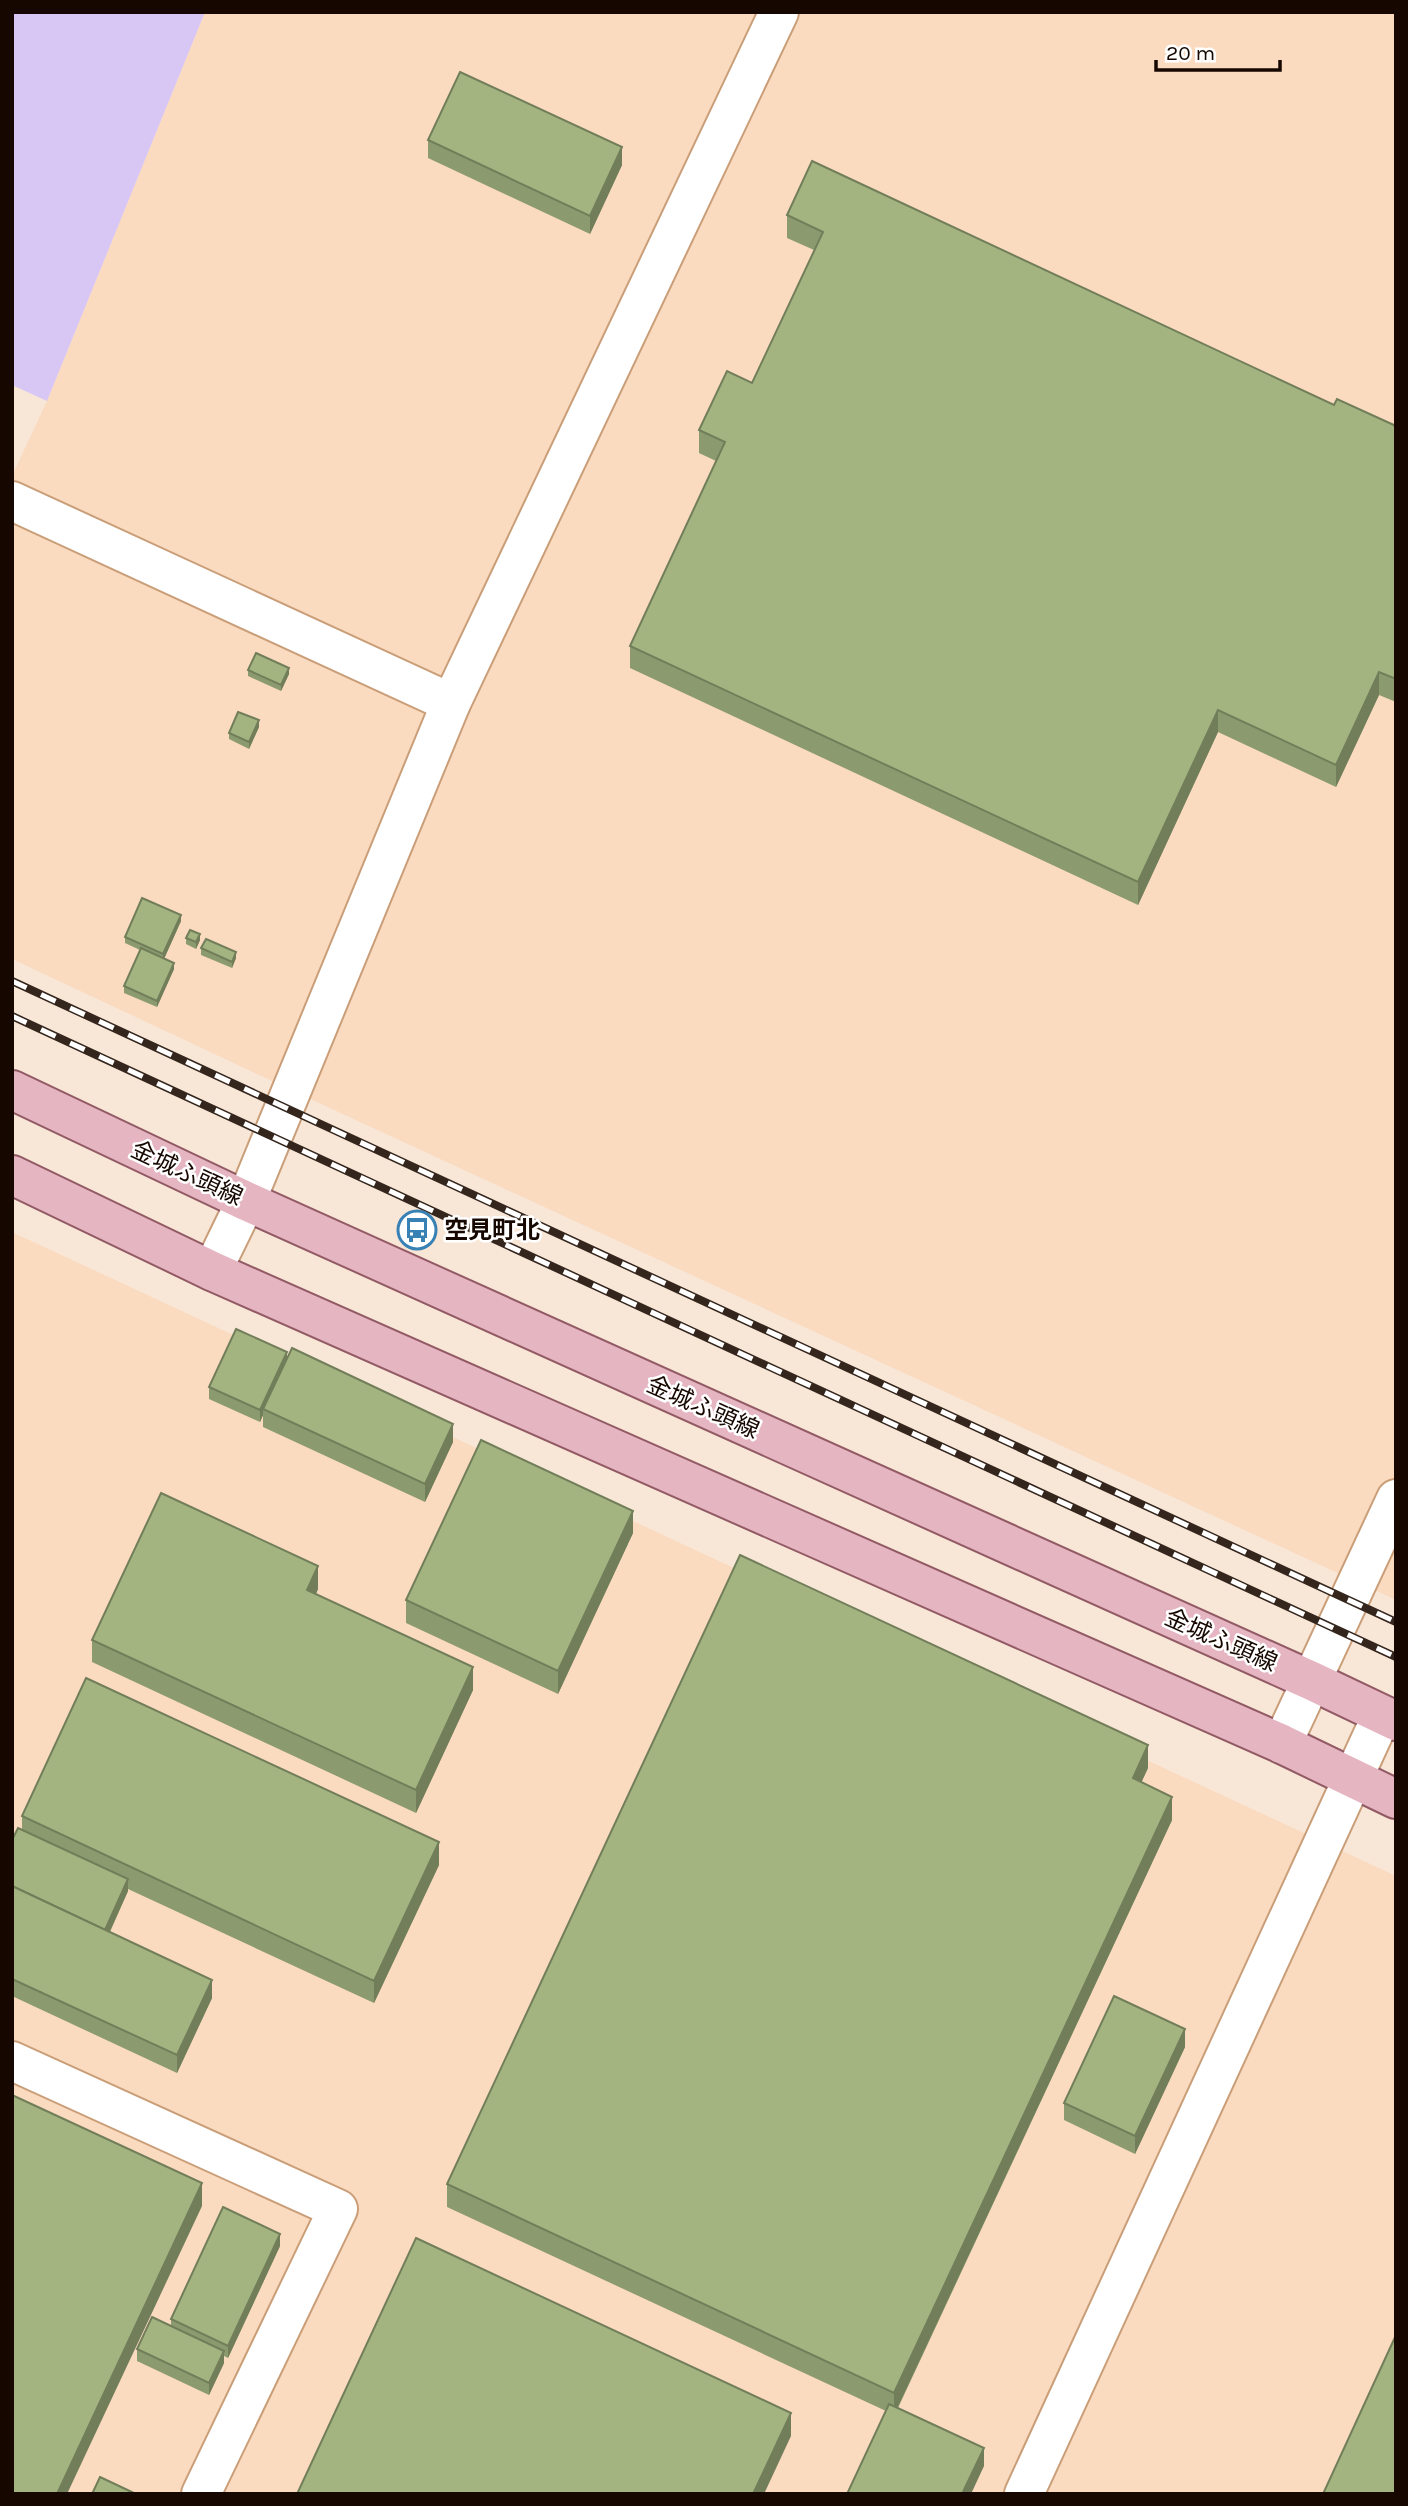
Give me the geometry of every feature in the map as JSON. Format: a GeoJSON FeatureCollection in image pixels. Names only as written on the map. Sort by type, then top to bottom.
{"type":"FeatureCollection","features":[{"type":"Feature","properties":{"kind":"main road","name":"金城ふ頭線"},"geometry":{"type":"LineString","coordinates":[[12,1090],[246,1201],[1389,1718]]}},
{"type":"Feature","properties":{"kind":"main road"},"geometry":{"type":"LineString","coordinates":[[12,1175],[212,1271],[1282,1744],[1396,1799]]}},
{"type":"Feature","properties":{"kind":"street"},"geometry":{"type":"LineString","coordinates":[[212,1271],[246,1201],[451,703],[779,12]]}},
{"type":"Feature","properties":{"kind":"street"},"geometry":{"type":"LineString","coordinates":[[12,501],[451,703]]}},
{"type":"Feature","properties":{"kind":"street"},"geometry":{"type":"LineString","coordinates":[[1282,1744],[1396,1499]]}},
{"type":"Feature","properties":{"kind":"street"},"geometry":{"type":"LineString","coordinates":[[1024,2494],[1352,1778],[1389,1718]]}},
{"type":"Feature","properties":{"kind":"street"},"geometry":{"type":"LineString","coordinates":[[12,2061],[338,2209],[201,2494]]}},
{"type":"Feature","properties":{"kind":"shaded area"},"geometry":{"type":"Polygon","coordinates":[[[12,12],[205,12],[47,401],[12,385],[12,12]]]}},
{"type":"Feature","properties":{"kind":"shaded area"},"geometry":{"type":"Polygon","coordinates":[[[205,12],[1396,12],[1396,1600],[12,959],[12,476],[47,401],[205,12]]]}},
{"type":"Feature","properties":{"kind":"shaded area"},"geometry":{"type":"Polygon","coordinates":[[[12,1232],[1396,1876],[1396,2494],[12,2494],[12,1232]]]}},
{"type":"Feature","properties":{"kind":"building"},"geometry":{"type":"Polygon","coordinates":[[[460,72],[622,147],[590,216],[428,140],[460,72]]]}},
{"type":"Feature","properties":{"kind":"building"},"geometry":{"type":"Polygon","coordinates":[[[812,161],[1334,405],[1337,399],[1396,426],[1396,679],[1379,672],[1336,765],[1218,710],[1138,882],[630,646],[725,442],[699,430],[727,371],[752,383],[823,232],[787,215],[812,161]]]}},
{"type":"Feature","properties":{"kind":"building"},"geometry":{"type":"Polygon","coordinates":[[[256,653],[289,668],[281,685],[248,670],[256,653]]]}},
{"type":"Feature","properties":{"kind":"building"},"geometry":{"type":"Polygon","coordinates":[[[238,712],[259,720],[249,742],[229,733],[238,712]]]}},
{"type":"Feature","properties":{"kind":"building"},"geometry":{"type":"Polygon","coordinates":[[[142,898],[181,915],[163,954],[125,937],[142,898]]]}},
{"type":"Feature","properties":{"kind":"building"},"geometry":{"type":"Polygon","coordinates":[[[190,930],[200,934],[196,942],[186,938],[190,930]]]}},
{"type":"Feature","properties":{"kind":"building"},"geometry":{"type":"Polygon","coordinates":[[[206,939],[236,952],[232,962],[201,948],[206,939]]]}},
{"type":"Feature","properties":{"kind":"building"},"geometry":{"type":"Polygon","coordinates":[[[141,948],[174,963],[157,1001],[124,986],[141,948]]]}},
{"type":"Feature","properties":{"kind":"building"},"geometry":{"type":"Polygon","coordinates":[[[236,1329],[287,1352],[260,1410],[209,1387],[236,1329]]]}},
{"type":"Feature","properties":{"kind":"building"},"geometry":{"type":"Polygon","coordinates":[[[292,1348],[453,1424],[425,1484],[263,1409],[292,1348]]]}},
{"type":"Feature","properties":{"kind":"building"},"geometry":{"type":"Polygon","coordinates":[[[481,1440],[633,1511],[558,1671],[406,1600],[481,1440]]]}},
{"type":"Feature","properties":{"kind":"building"},"geometry":{"type":"Polygon","coordinates":[[[161,1493],[318,1566],[307,1590],[473,1667],[416,1790],[92,1640],[161,1493]]]}},
{"type":"Feature","properties":{"kind":"building"},"geometry":{"type":"Polygon","coordinates":[[[740,1555],[1148,1745],[1133,1778],[1172,1797],[894,2393],[447,2184],[740,1555]]]}},
{"type":"Feature","properties":{"kind":"building"},"geometry":{"type":"Polygon","coordinates":[[[86,1678],[439,1842],[374,1981],[22,1816],[86,1678]]]}},
{"type":"Feature","properties":{"kind":"building"},"geometry":{"type":"Polygon","coordinates":[[[18,1828],[128,1879],[105,1930],[12,1886],[12,1840],[18,1828]]]}},
{"type":"Feature","properties":{"kind":"building"},"geometry":{"type":"Polygon","coordinates":[[[12,1886],[212,1980],[177,2055],[12,1979],[12,1886]]]}},
{"type":"Feature","properties":{"kind":"building"},"geometry":{"type":"Polygon","coordinates":[[[1114,1996],[1185,2029],[1135,2136],[1064,2103],[1114,1996]]]}},
{"type":"Feature","properties":{"kind":"building"},"geometry":{"type":"Polygon","coordinates":[[[12,2095],[202,2183],[57,2494],[12,2494],[12,2095]]]}},
{"type":"Feature","properties":{"kind":"building"},"geometry":{"type":"Polygon","coordinates":[[[223,2207],[280,2234],[228,2346],[171,2319],[223,2207]]]}},
{"type":"Feature","properties":{"kind":"building"},"geometry":{"type":"Polygon","coordinates":[[[416,2238],[791,2413],[753,2494],[297,2494],[416,2238]]]}},
{"type":"Feature","properties":{"kind":"building"},"geometry":{"type":"Polygon","coordinates":[[[152,2317],[224,2351],[209,2383],[137,2349],[152,2317]]]}},
{"type":"Feature","properties":{"kind":"building"},"geometry":{"type":"Polygon","coordinates":[[[1396,2335],[1396,2494],[1323,2494],[1396,2335]]]}},
{"type":"Feature","properties":{"kind":"building"},"geometry":{"type":"Polygon","coordinates":[[[889,2404],[984,2448],[962,2494],[847,2494],[889,2404]]]}},
{"type":"Feature","properties":{"kind":"building"},"geometry":{"type":"Polygon","coordinates":[[[100,2477],[136,2494],[92,2494],[100,2477]]]}},
{"type":"Feature","properties":{"kind":"railway"},"geometry":{"type":"LineString","coordinates":[[12,981],[1396,1622]]}},
{"type":"Feature","properties":{"kind":"railway"},"geometry":{"type":"LineString","coordinates":[[12,1016],[1396,1657]]}},
{"type":"Feature","properties":{"kind":"place","name":"空見町北"},"geometry":{"type":"Point","coordinates":[417,1230]}}]}
